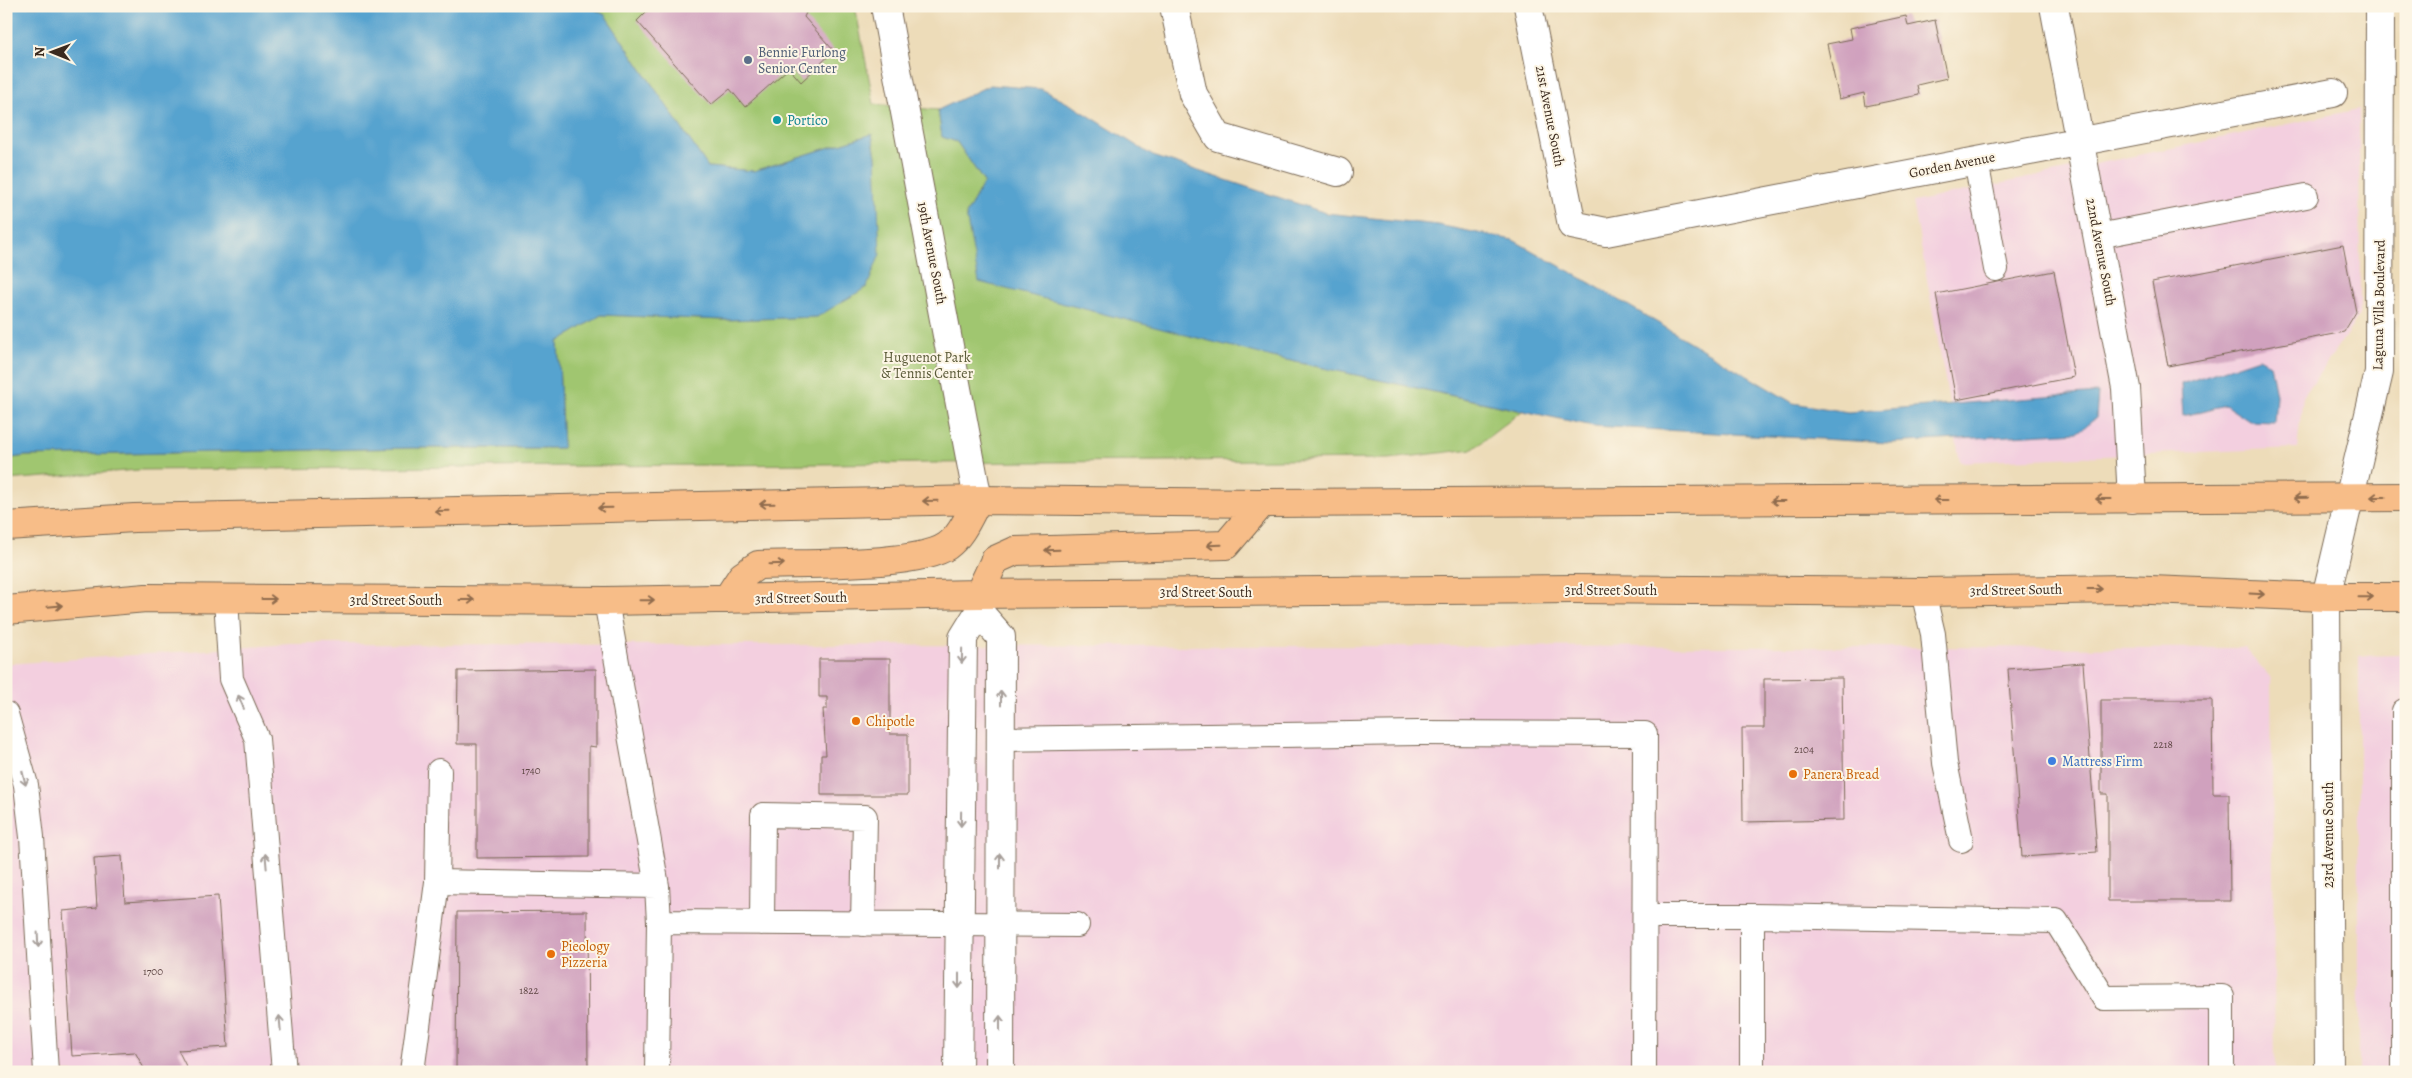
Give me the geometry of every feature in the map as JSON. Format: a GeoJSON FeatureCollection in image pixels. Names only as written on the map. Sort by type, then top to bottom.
{"type":"FeatureCollection","features":[{"type":"Feature","properties":{"kind":"main road"},"geometry":{"type":"LineString","coordinates":[[6,526],[134,518],[978,500],[1262,503],[2406,497]]}},
{"type":"Feature","properties":{"kind":"main road"},"geometry":{"type":"LineString","coordinates":[[727,599],[742,576],[758,565],[909,559],[945,548],[959,536],[978,500]]}},
{"type":"Feature","properties":{"kind":"main road"},"geometry":{"type":"LineString","coordinates":[[979,603],[995,560],[1014,550],[1226,545],[1262,503]]}},
{"type":"Feature","properties":{"kind":"main road","name":"3rd Street South"},"geometry":{"type":"LineString","coordinates":[[6,610],[146,598],[606,601],[727,599],[979,603],[1563,590],[1923,592],[2126,589],[2326,597],[2406,597]]}},
{"type":"Feature","properties":{"kind":"street","name":"19th Avenue South"},"geometry":{"type":"LineString","coordinates":[[885,6],[978,500]]}},
{"type":"Feature","properties":{"kind":"street"},"geometry":{"type":"LineString","coordinates":[[1174,6],[1194,94],[1218,137],[1338,172]]}},
{"type":"Feature","properties":{"kind":"street","name":"21st Avenue South"},"geometry":{"type":"LineString","coordinates":[[1528,6],[1572,225]]}},
{"type":"Feature","properties":{"kind":"street","name":"22nd Avenue South"},"geometry":{"type":"LineString","coordinates":[[2054,6],[2126,388],[2132,499]]}},
{"type":"Feature","properties":{"kind":"street","name":"Laguna Villa Boulevard"},"geometry":{"type":"LineString","coordinates":[[2326,597],[2379,372],[2380,6]]}},
{"type":"Feature","properties":{"kind":"street","name":"Gorden Avenue"},"geometry":{"type":"LineString","coordinates":[[1572,225],[1606,232],[2079,140],[2333,93]]}},
{"type":"Feature","properties":{"kind":"street","name":"23rd Avenue South"},"geometry":{"type":"LineString","coordinates":[[2326,597],[2329,1072]]}},
{"type":"Feature","properties":{"kind":"street"},"geometry":{"type":"LineString","coordinates":[[979,603],[1001,637],[1000,1072]]}},
{"type":"Feature","properties":{"kind":"street"},"geometry":{"type":"LineString","coordinates":[[958,1072],[962,638],[979,603]]}},
{"type":"Feature","properties":{"kind":"lane"},"geometry":{"type":"LineString","coordinates":[[1976,161],[1996,269]]}},
{"type":"Feature","properties":{"kind":"lane"},"geometry":{"type":"LineString","coordinates":[[2098,236],[2306,196]]}},
{"type":"Feature","properties":{"kind":"lane"},"geometry":{"type":"LineString","coordinates":[[1923,592],[1933,634],[1945,763],[1961,840]]}},
{"type":"Feature","properties":{"kind":"lane"},"geometry":{"type":"LineString","coordinates":[[226,599],[231,679],[257,740],[284,1072]]}},
{"type":"Feature","properties":{"kind":"lane"},"geometry":{"type":"LineString","coordinates":[[606,601],[657,886],[659,922],[657,1072]]}},
{"type":"Feature","properties":{"kind":"lane"},"geometry":{"type":"LineString","coordinates":[[2404,1072],[2404,712],[2406,712]]}},
{"type":"Feature","properties":{"kind":"lane"},"geometry":{"type":"LineString","coordinates":[[6,714],[26,785],[32,837],[46,1072]]}},
{"type":"Feature","properties":{"kind":"lane"},"geometry":{"type":"LineString","coordinates":[[1000,739],[1409,733],[1645,734],[1644,1072]]}},
{"type":"Feature","properties":{"kind":"lane"},"geometry":{"type":"LineString","coordinates":[[412,1072],[436,882],[439,771]]}},
{"type":"Feature","properties":{"kind":"lane"},"geometry":{"type":"LineString","coordinates":[[762,923],[763,816],[865,817],[863,924]]}},
{"type":"Feature","properties":{"kind":"lane"},"geometry":{"type":"LineString","coordinates":[[436,882],[657,886]]}},
{"type":"Feature","properties":{"kind":"lane"},"geometry":{"type":"LineString","coordinates":[[1645,916],[2056,921],[2104,998],[2222,997],[2222,1072]]}},
{"type":"Feature","properties":{"kind":"lane"},"geometry":{"type":"LineString","coordinates":[[1752,916],[1752,1072]]}},
{"type":"Feature","properties":{"kind":"lane"},"geometry":{"type":"LineString","coordinates":[[659,922],[1077,925]]}},
{"type":"Feature","properties":{"kind":"shaded area"},"geometry":{"type":"Polygon","coordinates":[[[2359,109],[2360,315],[2303,397],[2297,448],[1960,462],[1913,202],[2359,109]]]}},
{"type":"Feature","properties":{"kind":"shaded area"},"geometry":{"type":"Polygon","coordinates":[[[291,644],[2245,648],[2271,678],[2275,1072],[6,1072],[6,664],[291,644]]]}},
{"type":"Feature","properties":{"kind":"shaded area"},"geometry":{"type":"Polygon","coordinates":[[[2406,655],[2406,1072],[2359,1072],[2359,656],[2406,655]]]}},
{"type":"Feature","properties":{"kind":"green space","name":"Huguenot Park & Tennis Center"},"geometry":{"type":"Polygon","coordinates":[[[589,6],[855,6],[874,104],[938,110],[942,137],[957,142],[984,182],[966,215],[1268,356],[1522,411],[1473,449],[1389,459],[139,470],[6,480],[6,459],[25,456],[410,448],[563,448],[558,342],[601,315],[725,320],[817,317],[876,185],[876,157],[872,134],[754,171],[708,167],[605,15],[589,6]]]}},
{"type":"Feature","properties":{"kind":"water"},"geometry":{"type":"Polygon","coordinates":[[[6,6],[589,6],[605,15],[708,167],[754,171],[872,134],[876,157],[880,254],[867,287],[817,317],[725,320],[601,315],[558,342],[563,448],[410,448],[25,456],[6,459],[6,6]]]}},
{"type":"Feature","properties":{"kind":"water"},"geometry":{"type":"Polygon","coordinates":[[[990,85],[1041,89],[1075,107],[1153,156],[1326,213],[1438,225],[1513,240],[1592,284],[1793,403],[1848,412],[2098,393],[2096,418],[2078,432],[1890,443],[1593,426],[1268,356],[979,282],[966,215],[984,182],[957,142],[942,137],[938,110],[990,85]]]}},
{"type":"Feature","properties":{"kind":"water"},"geometry":{"type":"Polygon","coordinates":[[[2259,358],[2270,364],[2276,395],[2274,422],[2249,421],[2225,405],[2183,416],[2181,384],[2259,358]]]}},
{"type":"Feature","properties":{"kind":"building","name":"Bennie Furlong Senior Center"},"geometry":{"type":"Polygon","coordinates":[[[652,6],[801,6],[806,13],[804,17],[834,51],[801,82],[789,68],[745,107],[730,89],[711,105],[637,21],[652,6]]]}},
{"type":"Feature","properties":{"kind":"building"},"geometry":{"type":"Polygon","coordinates":[[[1906,16],[1908,26],[1935,20],[1947,78],[1917,85],[1919,95],[1866,106],[1864,93],[1839,99],[1827,44],[1852,39],[1850,28],[1906,16]]]}},
{"type":"Feature","properties":{"kind":"building"},"geometry":{"type":"Polygon","coordinates":[[[2343,245],[2356,312],[2344,332],[2168,366],[2152,282],[2343,245]]]}},
{"type":"Feature","properties":{"kind":"building"},"geometry":{"type":"Polygon","coordinates":[[[2054,271],[2074,377],[1956,400],[1936,294],[2054,271]]]}},
{"type":"Feature","properties":{"kind":"building","name":"Chipotle"},"geometry":{"type":"Polygon","coordinates":[[[819,659],[890,659],[890,734],[908,734],[908,795],[821,795],[821,755],[826,755],[823,709],[827,709],[827,697],[819,697],[819,659]]]}},
{"type":"Feature","properties":{"kind":"building","name":"Mattress Firm"},"geometry":{"type":"Polygon","coordinates":[[[2083,663],[2097,852],[2022,857],[2008,669],[2083,663]]]}},
{"type":"Feature","properties":{"kind":"building"},"geometry":{"type":"Polygon","coordinates":[[[596,669],[596,747],[589,746],[589,857],[477,858],[477,744],[457,744],[458,671],[596,669]]]}},
{"type":"Feature","properties":{"kind":"building","name":"Panera Bread"},"geometry":{"type":"Polygon","coordinates":[[[1842,678],[1844,820],[1743,822],[1742,728],[1764,728],[1764,679],[1842,678]]]}},
{"type":"Feature","properties":{"kind":"building"},"geometry":{"type":"Polygon","coordinates":[[[2101,700],[2212,700],[2213,794],[2229,794],[2230,901],[2108,901],[2108,794],[2101,794],[2101,700]]]}},
{"type":"Feature","properties":{"kind":"building"},"geometry":{"type":"Polygon","coordinates":[[[122,856],[125,902],[218,896],[228,1047],[178,1050],[189,1072],[146,1072],[135,1052],[72,1056],[63,911],[97,908],[94,858],[122,856]]]}},
{"type":"Feature","properties":{"kind":"building"},"geometry":{"type":"Polygon","coordinates":[[[587,911],[588,1072],[456,1072],[457,912],[587,911]]]}},
{"type":"Feature","properties":{"kind":"place","name":"Bennie Furlong Senior Center"},"geometry":{"type":"Point","coordinates":[748,60]}},
{"type":"Feature","properties":{"kind":"place","name":"Portico"},"geometry":{"type":"Point","coordinates":[777,120]}},
{"type":"Feature","properties":{"kind":"place","name":"Chipotle"},"geometry":{"type":"Point","coordinates":[856,721]}},
{"type":"Feature","properties":{"kind":"place","name":"Mattress Firm"},"geometry":{"type":"Point","coordinates":[2052,761]}},
{"type":"Feature","properties":{"kind":"place","name":"Panera Bread"},"geometry":{"type":"Point","coordinates":[1793,774]}},
{"type":"Feature","properties":{"kind":"place","name":"Pieology Pizzeria"},"geometry":{"type":"Point","coordinates":[551,954]}}]}
